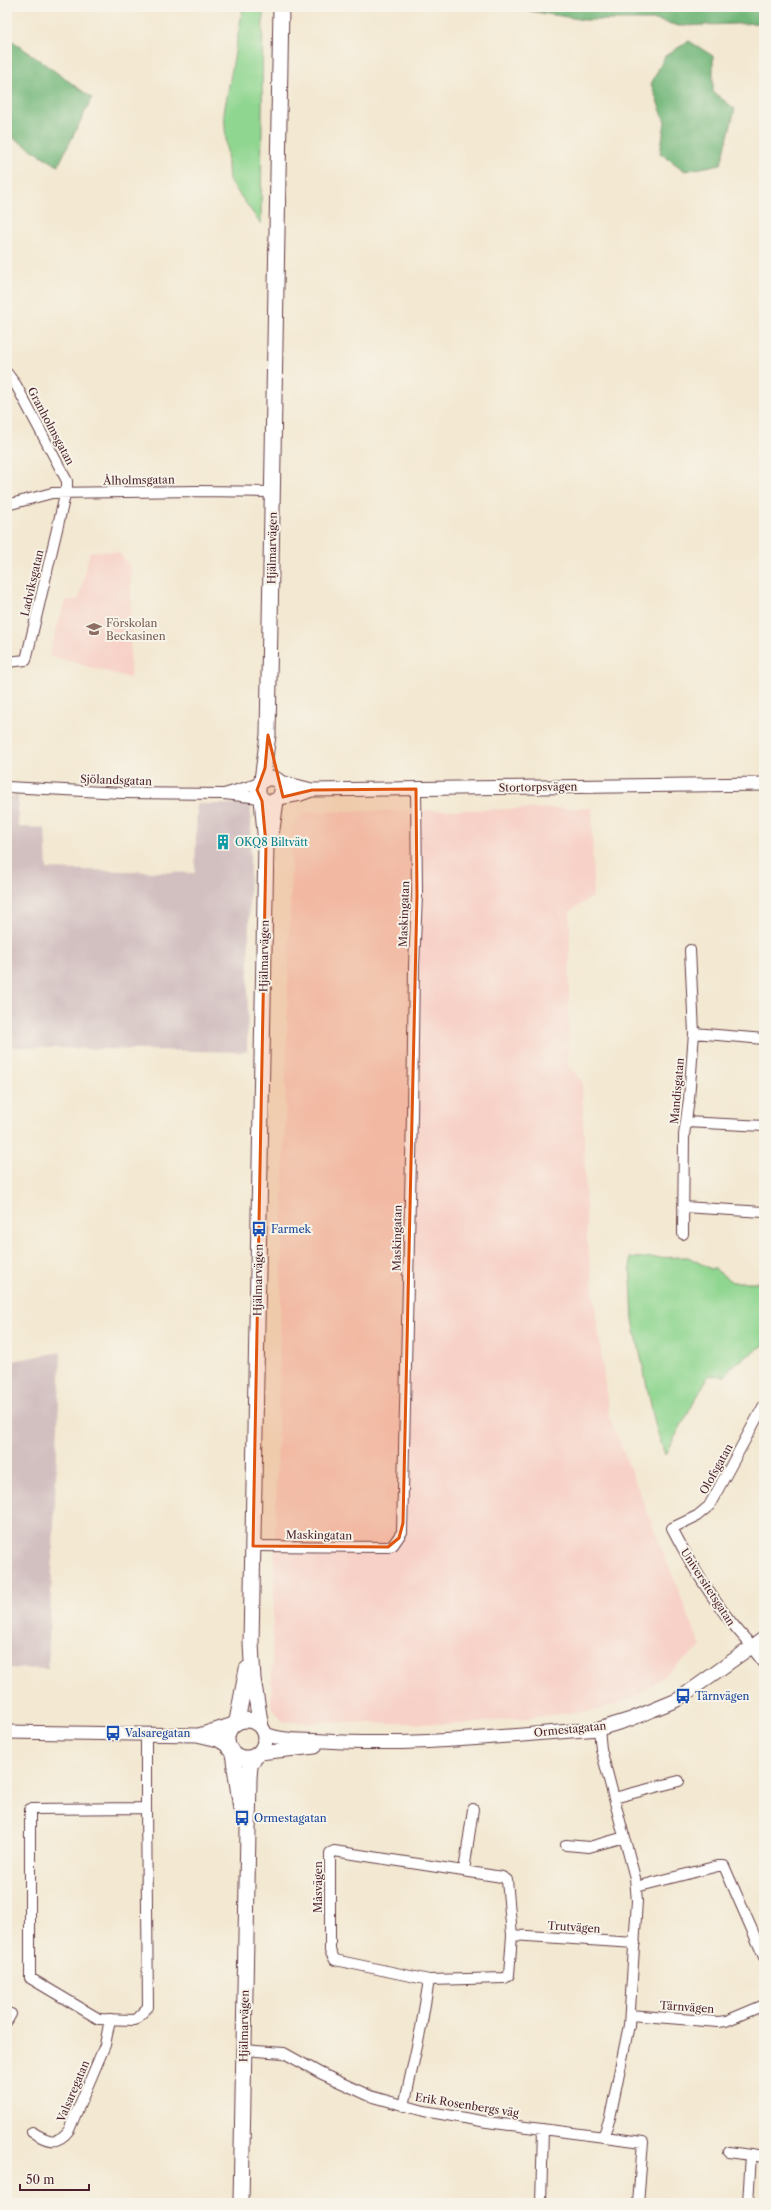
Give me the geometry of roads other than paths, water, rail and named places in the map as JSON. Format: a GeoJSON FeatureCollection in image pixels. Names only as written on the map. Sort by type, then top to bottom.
{"type":"FeatureCollection","features":[{"type":"Feature","properties":{"kind":"main road","name":"Hjälmarvägen"},"geometry":{"type":"LineString","coordinates":[[270,781],[273,749],[268,735],[281,7]]}},
{"type":"Feature","properties":{"kind":"main road"},"geometry":{"type":"LineString","coordinates":[[270,781],[282,790],[269,799],[257,790],[270,781]]}},
{"type":"Feature","properties":{"kind":"main road","name":"Hjälmarvägen"},"geometry":{"type":"LineString","coordinates":[[263,1730],[253,1679],[251,1644],[266,844],[269,799]]}},
{"type":"Feature","properties":{"kind":"main road","name":"Hjälmarvägen"},"geometry":{"type":"LineString","coordinates":[[236,1723],[251,1644]]}},
{"type":"Feature","properties":{"kind":"main road"},"geometry":{"type":"LineString","coordinates":[[250,1720],[263,1730],[264,1745],[257,1754],[244,1758],[231,1750],[228,1734],[236,1723],[250,1720]]}},
{"type":"Feature","properties":{"kind":"main road","name":"Hjälmarvägen"},"geometry":{"type":"LineString","coordinates":[[231,1750],[247,1850]]}},
{"type":"Feature","properties":{"kind":"main road","name":"Hjälmarvägen"},"geometry":{"type":"LineString","coordinates":[[241,2203],[247,1850],[250,1828],[249,1778],[250,1766],[257,1754]]}},
{"type":"Feature","properties":{"kind":"street","name":"Granholmsgatan"},"geometry":{"type":"LineString","coordinates":[[7,373],[16,384],[67,481],[66,493]]}},
{"type":"Feature","properties":{"kind":"street","name":"Ålholmsgatan"},"geometry":{"type":"LineString","coordinates":[[7,505],[48,494],[66,493],[273,492]]}},
{"type":"Feature","properties":{"kind":"street","name":"Ladviksgatan"},"geometry":{"type":"LineString","coordinates":[[7,662],[26,660],[66,493]]}},
{"type":"Feature","properties":{"kind":"street","name":"Stortorpsvägen"},"geometry":{"type":"LineString","coordinates":[[270,781],[312,790],[764,784]]}},
{"type":"Feature","properties":{"kind":"street","name":"Sjölandsgatan"},"geometry":{"type":"LineString","coordinates":[[224,794],[270,781]]}},
{"type":"Feature","properties":{"kind":"street","name":"Sjölandsgatan"},"geometry":{"type":"LineString","coordinates":[[7,787],[122,793],[224,794],[269,799]]}},
{"type":"Feature","properties":{"kind":"street","name":"Maskingatan"},"geometry":{"type":"LineString","coordinates":[[253,1546],[388,1547],[393,1545],[402,1532],[412,1130],[414,966],[417,895],[416,789]]}},
{"type":"Feature","properties":{"kind":"street","name":"Stortorpsvägen"},"geometry":{"type":"LineString","coordinates":[[269,799],[301,794],[312,790]]}},
{"type":"Feature","properties":{"kind":"street","name":"Mandisgatan"},"geometry":{"type":"LineString","coordinates":[[683,1234],[684,1135],[694,1033],[690,950]]}},
{"type":"Feature","properties":{"kind":"street"},"geometry":{"type":"LineString","coordinates":[[694,1033],[764,1039]]}},
{"type":"Feature","properties":{"kind":"street"},"geometry":{"type":"LineString","coordinates":[[686,1122],[764,1126]]}},
{"type":"Feature","properties":{"kind":"street"},"geometry":{"type":"LineString","coordinates":[[683,1207],[764,1212]]}},
{"type":"Feature","properties":{"kind":"street","name":"Olofsgatan"},"geometry":{"type":"LineString","coordinates":[[672,1528],[697,1516],[709,1506],[764,1406]]}},
{"type":"Feature","properties":{"kind":"street","name":"Universitetsgatan"},"geometry":{"type":"LineString","coordinates":[[672,1528],[710,1594],[739,1633],[764,1661]]}},
{"type":"Feature","properties":{"kind":"street","name":"Ormestagatan"},"geometry":{"type":"LineString","coordinates":[[263,1730],[283,1739],[352,1743],[400,1742],[599,1728],[630,1719],[677,1700],[764,1638]]}},
{"type":"Feature","properties":{"kind":"street"},"geometry":{"type":"LineString","coordinates":[[197,1735],[236,1723]]}},
{"type":"Feature","properties":{"kind":"street"},"geometry":{"type":"LineString","coordinates":[[599,1728],[601,1749],[625,1837],[636,1887],[635,1943],[630,2016],[616,2090],[603,2137]]}},
{"type":"Feature","properties":{"kind":"street"},"geometry":{"type":"LineString","coordinates":[[7,1732],[197,1735],[218,1740],[231,1750]]}},
{"type":"Feature","properties":{"kind":"street"},"geometry":{"type":"LineString","coordinates":[[146,1734],[148,2007],[134,2020],[99,2019],[30,1978],[30,1809],[146,1808]]}},
{"type":"Feature","properties":{"kind":"street","name":"Ormestagatan"},"geometry":{"type":"LineString","coordinates":[[257,1754],[352,1743]]}},
{"type":"Feature","properties":{"kind":"street"},"geometry":{"type":"LineString","coordinates":[[614,1798],[679,1781]]}},
{"type":"Feature","properties":{"kind":"street"},"geometry":{"type":"LineString","coordinates":[[464,1871],[473,1809]]}},
{"type":"Feature","properties":{"kind":"street"},"geometry":{"type":"LineString","coordinates":[[566,1845],[589,1848],[625,1837]]}},
{"type":"Feature","properties":{"kind":"street","name":"Måsvägen"},"geometry":{"type":"LineString","coordinates":[[334,1851],[377,1856],[464,1871],[502,1877],[507,1880],[512,1935],[509,1975],[505,1978],[429,1980],[335,1960],[330,1951],[330,1853],[334,1851]]}},
{"type":"Feature","properties":{"kind":"street"},"geometry":{"type":"LineString","coordinates":[[636,1887],[718,1866],[724,1866],[764,1957]]}},
{"type":"Feature","properties":{"kind":"street","name":"Trutvägen"},"geometry":{"type":"LineString","coordinates":[[512,1935],[635,1943]]}},
{"type":"Feature","properties":{"kind":"street"},"geometry":{"type":"LineString","coordinates":[[404,2106],[421,2028],[429,1980]]}},
{"type":"Feature","properties":{"kind":"street","name":"Tärnvägen"},"geometry":{"type":"LineString","coordinates":[[630,2016],[718,2022],[764,2005]]}},
{"type":"Feature","properties":{"kind":"street","name":"Valsaregatan"},"geometry":{"type":"LineString","coordinates":[[32,2132],[45,2140],[55,2141],[64,2137],[69,2130],[105,2045],[110,2019]]}},
{"type":"Feature","properties":{"kind":"street","name":"Erik Rosenbergs väg"},"geometry":{"type":"LineString","coordinates":[[243,2050],[284,2053],[320,2074],[359,2092],[404,2106],[444,2116],[643,2142],[638,2203]]}},
{"type":"Feature","properties":{"kind":"street"},"geometry":{"type":"LineString","coordinates":[[541,2203],[543,2129]]}},
{"type":"Feature","properties":{"kind":"street"},"geometry":{"type":"LineString","coordinates":[[729,2152],[764,2157]]}},
{"type":"Feature","properties":{"kind":"street"},"geometry":{"type":"LineString","coordinates":[[748,2203],[751,2155]]}},
{"type":"Feature","properties":{"kind":"place","name":"Förskolan Beckasinen"},"geometry":{"type":"Point","coordinates":[94,629]}},
{"type":"Feature","properties":{"kind":"place","name":"OKQ8 Biltvätt"},"geometry":{"type":"Point","coordinates":[223,842]}},
{"type":"Feature","properties":{"kind":"place","name":"Farmek"},"geometry":{"type":"Point","coordinates":[259,1229]}},
{"type":"Feature","properties":{"kind":"place","name":"Tärnvägen"},"geometry":{"type":"Point","coordinates":[683,1696]}},
{"type":"Feature","properties":{"kind":"place","name":"Valsaregatan"},"geometry":{"type":"Point","coordinates":[113,1733]}},
{"type":"Feature","properties":{"kind":"place","name":"Ormestagatan"},"geometry":{"type":"Point","coordinates":[242,1818]}}]}
